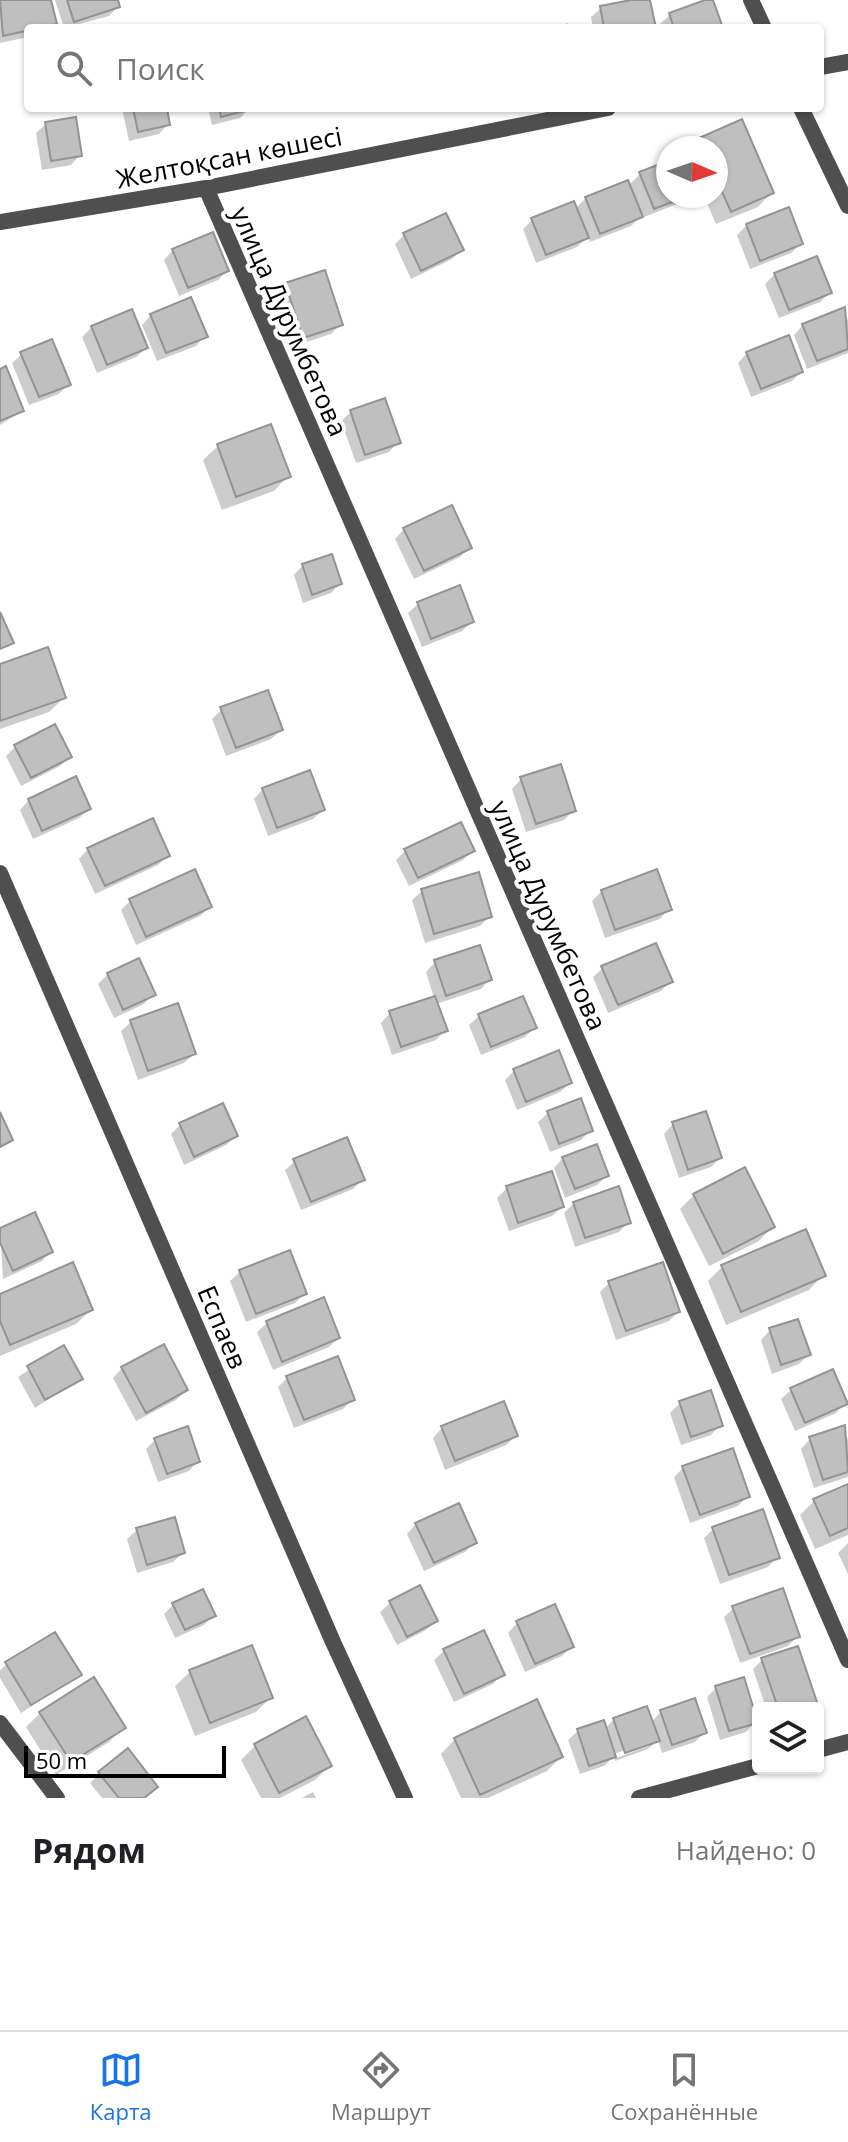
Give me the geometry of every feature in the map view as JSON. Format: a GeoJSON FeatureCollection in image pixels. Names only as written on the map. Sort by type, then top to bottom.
{"type":"FeatureCollection","features":[{"type":"Feature","properties":{"kind":"street"},"geometry":{"type":"LineString","coordinates":[[751,0],[762,24]]}},
{"type":"Feature","properties":{"kind":"street"},"geometry":{"type":"LineString","coordinates":[[824,66],[848,62]]}},
{"type":"Feature","properties":{"kind":"street","name":"Желтоқсан көшесі"},"geometry":{"type":"LineString","coordinates":[[0,222],[206,188],[588,112]]}},
{"type":"Feature","properties":{"kind":"street"},"geometry":{"type":"LineString","coordinates":[[803,112],[848,206]]}},
{"type":"Feature","properties":{"kind":"street","name":"улица Дурумбетова"},"geometry":{"type":"LineString","coordinates":[[206,188],[848,1660]]}},
{"type":"Feature","properties":{"kind":"street","name":"Еспаев"},"geometry":{"type":"LineString","coordinates":[[0,873],[333,1642],[405,1798]]}},
{"type":"Feature","properties":{"kind":"street"},"geometry":{"type":"LineString","coordinates":[[0,1723],[57,1798]]}},
{"type":"Feature","properties":{"kind":"street"},"geometry":{"type":"LineString","coordinates":[[824,1748],[848,1742]]}},
{"type":"Feature","properties":{"kind":"street"},"geometry":{"type":"LineString","coordinates":[[639,1798],[752,1768]]}},
{"type":"Feature","properties":{"kind":"building"},"geometry":{"type":"Polygon","coordinates":[[[0,0],[51,0],[57,24],[24,24],[24,31],[3,36],[0,0]]]}},
{"type":"Feature","properties":{"kind":"building"},"geometry":{"type":"Polygon","coordinates":[[[67,0],[118,0],[120,7],[74,22],[67,0]]]}},
{"type":"Feature","properties":{"kind":"building"},"geometry":{"type":"Polygon","coordinates":[[[650,0],[655,24],[603,24],[600,6],[650,0]]]}},
{"type":"Feature","properties":{"kind":"building"},"geometry":{"type":"Polygon","coordinates":[[[713,0],[722,24],[673,24],[669,13],[713,0]]]}},
{"type":"Feature","properties":{"kind":"building"},"geometry":{"type":"Polygon","coordinates":[[[134,112],[168,112],[170,125],[138,132],[134,112]]]}},
{"type":"Feature","properties":{"kind":"building"},"geometry":{"type":"Polygon","coordinates":[[[220,112],[240,112],[221,117],[220,112]]]}},
{"type":"Feature","properties":{"kind":"building"},"geometry":{"type":"Polygon","coordinates":[[[76,117],[82,156],[51,161],[45,122],[76,117]]]}},
{"type":"Feature","properties":{"kind":"building"},"geometry":{"type":"Polygon","coordinates":[[[742,119],[774,193],[731,212],[728,205],[728,136],[704,136],[742,119]]]}},
{"type":"Feature","properties":{"kind":"building"},"geometry":{"type":"Polygon","coordinates":[[[656,166],[657,208],[654,209],[639,172],[656,166]]]}},
{"type":"Feature","properties":{"kind":"building"},"geometry":{"type":"Polygon","coordinates":[[[628,180],[643,217],[600,234],[585,197],[628,180]]]}},
{"type":"Feature","properties":{"kind":"building"},"geometry":{"type":"Polygon","coordinates":[[[574,201],[589,238],[546,255],[531,218],[574,201]]]}},
{"type":"Feature","properties":{"kind":"building"},"geometry":{"type":"Polygon","coordinates":[[[789,207],[803,244],[760,261],[746,224],[789,207]]]}},
{"type":"Feature","properties":{"kind":"building"},"geometry":{"type":"Polygon","coordinates":[[[446,213],[464,250],[421,271],[403,233],[446,213]]]}},
{"type":"Feature","properties":{"kind":"building"},"geometry":{"type":"Polygon","coordinates":[[[213,232],[229,271],[188,288],[172,249],[213,232]]]}},
{"type":"Feature","properties":{"kind":"building"},"geometry":{"type":"Polygon","coordinates":[[[817,256],[832,293],[789,310],[774,273],[817,256]]]}},
{"type":"Feature","properties":{"kind":"building"},"geometry":{"type":"Polygon","coordinates":[[[325,270],[343,325],[303,338],[285,283],[325,270]]]}},
{"type":"Feature","properties":{"kind":"building"},"geometry":{"type":"Polygon","coordinates":[[[191,297],[208,337],[166,353],[150,314],[191,297]]]}},
{"type":"Feature","properties":{"kind":"building"},"geometry":{"type":"Polygon","coordinates":[[[845,307],[848,349],[817,361],[802,324],[845,307]]]}},
{"type":"Feature","properties":{"kind":"building"},"geometry":{"type":"Polygon","coordinates":[[[132,309],[148,348],[107,365],[91,326],[132,309]]]}},
{"type":"Feature","properties":{"kind":"building"},"geometry":{"type":"Polygon","coordinates":[[[789,335],[803,372],[761,389],[746,352],[789,335]]]}},
{"type":"Feature","properties":{"kind":"building"},"geometry":{"type":"Polygon","coordinates":[[[52,339],[71,385],[39,397],[20,352],[52,339]]]}},
{"type":"Feature","properties":{"kind":"building"},"geometry":{"type":"Polygon","coordinates":[[[6,366],[24,411],[0,421],[0,369],[6,366]]]}},
{"type":"Feature","properties":{"kind":"building"},"geometry":{"type":"Polygon","coordinates":[[[385,398],[401,443],[365,455],[350,410],[385,398]]]}},
{"type":"Feature","properties":{"kind":"building"},"geometry":{"type":"Polygon","coordinates":[[[271,424],[291,477],[236,497],[217,444],[271,424]]]}},
{"type":"Feature","properties":{"kind":"building"},"geometry":{"type":"Polygon","coordinates":[[[452,505],[472,548],[424,571],[403,528],[452,505]]]}},
{"type":"Feature","properties":{"kind":"building"},"geometry":{"type":"Polygon","coordinates":[[[332,554],[342,584],[312,595],[302,564],[332,554]]]}},
{"type":"Feature","properties":{"kind":"building"},"geometry":{"type":"Polygon","coordinates":[[[460,585],[474,622],[431,639],[417,602],[460,585]]]}},
{"type":"Feature","properties":{"kind":"building"},"geometry":{"type":"Polygon","coordinates":[[[0,612],[14,643],[0,649],[0,612]]]}},
{"type":"Feature","properties":{"kind":"building"},"geometry":{"type":"Polygon","coordinates":[[[48,647],[66,698],[0,721],[0,664],[48,647]]]}},
{"type":"Feature","properties":{"kind":"building"},"geometry":{"type":"Polygon","coordinates":[[[268,690],[283,730],[236,748],[220,707],[268,690]]]}},
{"type":"Feature","properties":{"kind":"building"},"geometry":{"type":"Polygon","coordinates":[[[55,724],[72,757],[31,778],[14,745],[55,724]]]}},
{"type":"Feature","properties":{"kind":"building"},"geometry":{"type":"Polygon","coordinates":[[[561,764],[576,811],[536,824],[520,777],[561,764]]]}},
{"type":"Feature","properties":{"kind":"building"},"geometry":{"type":"Polygon","coordinates":[[[310,770],[325,810],[277,828],[262,788],[310,770]]]}},
{"type":"Feature","properties":{"kind":"building"},"geometry":{"type":"Polygon","coordinates":[[[76,776],[91,809],[42,831],[28,799],[76,776]]]}},
{"type":"Feature","properties":{"kind":"building"},"geometry":{"type":"Polygon","coordinates":[[[153,818],[170,856],[105,886],[87,848],[153,818]]]}},
{"type":"Feature","properties":{"kind":"building"},"geometry":{"type":"Polygon","coordinates":[[[461,822],[475,851],[418,878],[404,849],[461,822]]]}},
{"type":"Feature","properties":{"kind":"building"},"geometry":{"type":"Polygon","coordinates":[[[195,869],[212,907],[146,937],[129,899],[195,869]]]}},
{"type":"Feature","properties":{"kind":"building"},"geometry":{"type":"Polygon","coordinates":[[[657,869],[672,910],[615,930],[601,890],[657,869]]]}},
{"type":"Feature","properties":{"kind":"building"},"geometry":{"type":"Polygon","coordinates":[[[479,872],[492,917],[434,934],[421,889],[479,872]]]}},
{"type":"Feature","properties":{"kind":"building"},"geometry":{"type":"Polygon","coordinates":[[[656,943],[673,982],[618,1005],[601,966],[656,943]]]}},
{"type":"Feature","properties":{"kind":"building"},"geometry":{"type":"Polygon","coordinates":[[[480,945],[492,980],[446,996],[434,960],[480,945]]]}},
{"type":"Feature","properties":{"kind":"building"},"geometry":{"type":"Polygon","coordinates":[[[139,958],[156,995],[123,1010],[107,973],[139,958]]]}},
{"type":"Feature","properties":{"kind":"building"},"geometry":{"type":"Polygon","coordinates":[[[435,996],[448,1031],[401,1047],[389,1011],[435,996]]]}},
{"type":"Feature","properties":{"kind":"building"},"geometry":{"type":"Polygon","coordinates":[[[523,996],[537,1028],[491,1047],[478,1014],[523,996]]]}},
{"type":"Feature","properties":{"kind":"building"},"geometry":{"type":"Polygon","coordinates":[[[178,1003],[196,1054],[148,1071],[130,1020],[178,1003]]]}},
{"type":"Feature","properties":{"kind":"building"},"geometry":{"type":"Polygon","coordinates":[[[559,1050],[572,1083],[526,1102],[513,1069],[559,1050]]]}},
{"type":"Feature","properties":{"kind":"building"},"geometry":{"type":"Polygon","coordinates":[[[581,1098],[593,1131],[559,1144],[547,1111],[581,1098]]]}},
{"type":"Feature","properties":{"kind":"building"},"geometry":{"type":"Polygon","coordinates":[[[223,1103],[238,1136],[194,1157],[179,1123],[223,1103]]]}},
{"type":"Feature","properties":{"kind":"building"},"geometry":{"type":"Polygon","coordinates":[[[706,1111],[722,1158],[688,1170],[672,1122],[706,1111]]]}},
{"type":"Feature","properties":{"kind":"building"},"geometry":{"type":"Polygon","coordinates":[[[0,1112],[13,1140],[0,1147],[0,1112]]]}},
{"type":"Feature","properties":{"kind":"building"},"geometry":{"type":"Polygon","coordinates":[[[347,1137],[365,1180],[311,1202],[293,1159],[347,1137]]]}},
{"type":"Feature","properties":{"kind":"building"},"geometry":{"type":"Polygon","coordinates":[[[597,1144],[609,1176],[575,1189],[562,1157],[597,1144]]]}},
{"type":"Feature","properties":{"kind":"building"},"geometry":{"type":"Polygon","coordinates":[[[745,1167],[775,1227],[723,1254],[693,1194],[745,1167]]]}},
{"type":"Feature","properties":{"kind":"building"},"geometry":{"type":"Polygon","coordinates":[[[552,1171],[564,1207],[518,1223],[506,1186],[552,1171]]]}},
{"type":"Feature","properties":{"kind":"building"},"geometry":{"type":"Polygon","coordinates":[[[619,1186],[631,1223],[585,1238],[573,1202],[619,1186]]]}},
{"type":"Feature","properties":{"kind":"building"},"geometry":{"type":"Polygon","coordinates":[[[35,1212],[53,1252],[13,1271],[0,1243],[0,1228],[35,1212]]]}},
{"type":"Feature","properties":{"kind":"building"},"geometry":{"type":"Polygon","coordinates":[[[806,1229],[826,1276],[741,1312],[721,1265],[806,1229]]]}},
{"type":"Feature","properties":{"kind":"building"},"geometry":{"type":"Polygon","coordinates":[[[290,1250],[307,1294],[256,1314],[239,1270],[290,1250]]]}},
{"type":"Feature","properties":{"kind":"building"},"geometry":{"type":"Polygon","coordinates":[[[73,1262],[93,1310],[10,1345],[0,1321],[0,1294],[73,1262]]]}},
{"type":"Feature","properties":{"kind":"building"},"geometry":{"type":"Polygon","coordinates":[[[663,1262],[680,1312],[626,1331],[608,1281],[663,1262]]]}},
{"type":"Feature","properties":{"kind":"building"},"geometry":{"type":"Polygon","coordinates":[[[324,1297],[340,1338],[282,1362],[266,1321],[324,1297]]]}},
{"type":"Feature","properties":{"kind":"building"},"geometry":{"type":"Polygon","coordinates":[[[798,1319],[811,1355],[781,1365],[769,1328],[798,1319]]]}},
{"type":"Feature","properties":{"kind":"building"},"geometry":{"type":"Polygon","coordinates":[[[164,1344],[188,1390],[146,1413],[121,1367],[164,1344]]]}},
{"type":"Feature","properties":{"kind":"building"},"geometry":{"type":"Polygon","coordinates":[[[64,1345],[83,1379],[45,1400],[27,1366],[64,1345]]]}},
{"type":"Feature","properties":{"kind":"building"},"geometry":{"type":"Polygon","coordinates":[[[338,1356],[355,1400],[304,1420],[286,1376],[338,1356]]]}},
{"type":"Feature","properties":{"kind":"building"},"geometry":{"type":"Polygon","coordinates":[[[833,1369],[848,1404],[805,1423],[790,1388],[833,1369]]]}},
{"type":"Feature","properties":{"kind":"building"},"geometry":{"type":"Polygon","coordinates":[[[711,1390],[723,1426],[691,1437],[679,1401],[711,1390]]]}},
{"type":"Feature","properties":{"kind":"building"},"geometry":{"type":"Polygon","coordinates":[[[504,1401],[518,1436],[455,1461],[441,1426],[504,1401]]]}},
{"type":"Feature","properties":{"kind":"building"},"geometry":{"type":"Polygon","coordinates":[[[845,1425],[848,1472],[823,1480],[809,1437],[845,1425]]]}},
{"type":"Feature","properties":{"kind":"building"},"geometry":{"type":"Polygon","coordinates":[[[188,1426],[200,1462],[167,1474],[154,1438],[188,1426]]]}},
{"type":"Feature","properties":{"kind":"building"},"geometry":{"type":"Polygon","coordinates":[[[733,1448],[750,1497],[700,1515],[682,1466],[733,1448]]]}},
{"type":"Feature","properties":{"kind":"building"},"geometry":{"type":"Polygon","coordinates":[[[848,1484],[848,1528],[830,1536],[813,1499],[848,1484]]]}},
{"type":"Feature","properties":{"kind":"building"},"geometry":{"type":"Polygon","coordinates":[[[459,1503],[477,1543],[434,1563],[415,1523],[459,1503]]]}},
{"type":"Feature","properties":{"kind":"building"},"geometry":{"type":"Polygon","coordinates":[[[763,1509],[780,1558],[729,1575],[712,1527],[763,1509]]]}},
{"type":"Feature","properties":{"kind":"building"},"geometry":{"type":"Polygon","coordinates":[[[175,1517],[185,1553],[147,1565],[136,1528],[175,1517]]]}},
{"type":"Feature","properties":{"kind":"building"},"geometry":{"type":"Polygon","coordinates":[[[420,1585],[438,1621],[407,1637],[389,1601],[420,1585]]]}},
{"type":"Feature","properties":{"kind":"building"},"geometry":{"type":"Polygon","coordinates":[[[783,1588],[800,1637],[750,1654],[732,1606],[783,1588]]]}},
{"type":"Feature","properties":{"kind":"building"},"geometry":{"type":"Polygon","coordinates":[[[203,1589],[216,1616],[185,1630],[172,1603],[203,1589]]]}},
{"type":"Feature","properties":{"kind":"building"},"geometry":{"type":"Polygon","coordinates":[[[555,1604],[574,1647],[535,1664],[516,1621],[555,1604]]]}},
{"type":"Feature","properties":{"kind":"building"},"geometry":{"type":"Polygon","coordinates":[[[484,1630],[505,1675],[464,1694],[443,1649],[484,1630]]]}},
{"type":"Feature","properties":{"kind":"building"},"geometry":{"type":"Polygon","coordinates":[[[55,1632],[82,1675],[31,1705],[5,1662],[55,1632]]]}},
{"type":"Feature","properties":{"kind":"building"},"geometry":{"type":"Polygon","coordinates":[[[252,1645],[273,1698],[210,1723],[189,1670],[252,1645]]]}},
{"type":"Feature","properties":{"kind":"building"},"geometry":{"type":"Polygon","coordinates":[[[798,1646],[817,1702],[776,1702],[761,1658],[798,1646]]]}},
{"type":"Feature","properties":{"kind":"building"},"geometry":{"type":"Polygon","coordinates":[[[94,1677],[126,1728],[71,1762],[39,1712],[94,1677]]]}},
{"type":"Feature","properties":{"kind":"building"},"geometry":{"type":"Polygon","coordinates":[[[744,1677],[752,1703],[752,1725],[729,1731],[715,1686],[744,1677]]]}},
{"type":"Feature","properties":{"kind":"building"},"geometry":{"type":"Polygon","coordinates":[[[695,1698],[707,1733],[672,1745],[660,1710],[695,1698]]]}},
{"type":"Feature","properties":{"kind":"building"},"geometry":{"type":"Polygon","coordinates":[[[537,1699],[563,1757],[480,1795],[454,1738],[537,1699]]]}},
{"type":"Feature","properties":{"kind":"building"},"geometry":{"type":"Polygon","coordinates":[[[647,1706],[660,1741],[625,1753],[613,1718],[647,1706]]]}},
{"type":"Feature","properties":{"kind":"building"},"geometry":{"type":"Polygon","coordinates":[[[306,1716],[332,1766],[279,1793],[254,1744],[306,1716]]]}},
{"type":"Feature","properties":{"kind":"building"},"geometry":{"type":"Polygon","coordinates":[[[604,1720],[616,1757],[589,1766],[577,1729],[604,1720]]]}},
{"type":"Feature","properties":{"kind":"building"},"geometry":{"type":"Polygon","coordinates":[[[128,1748],[158,1787],[144,1798],[119,1798],[98,1772],[128,1748]]]}}]}
